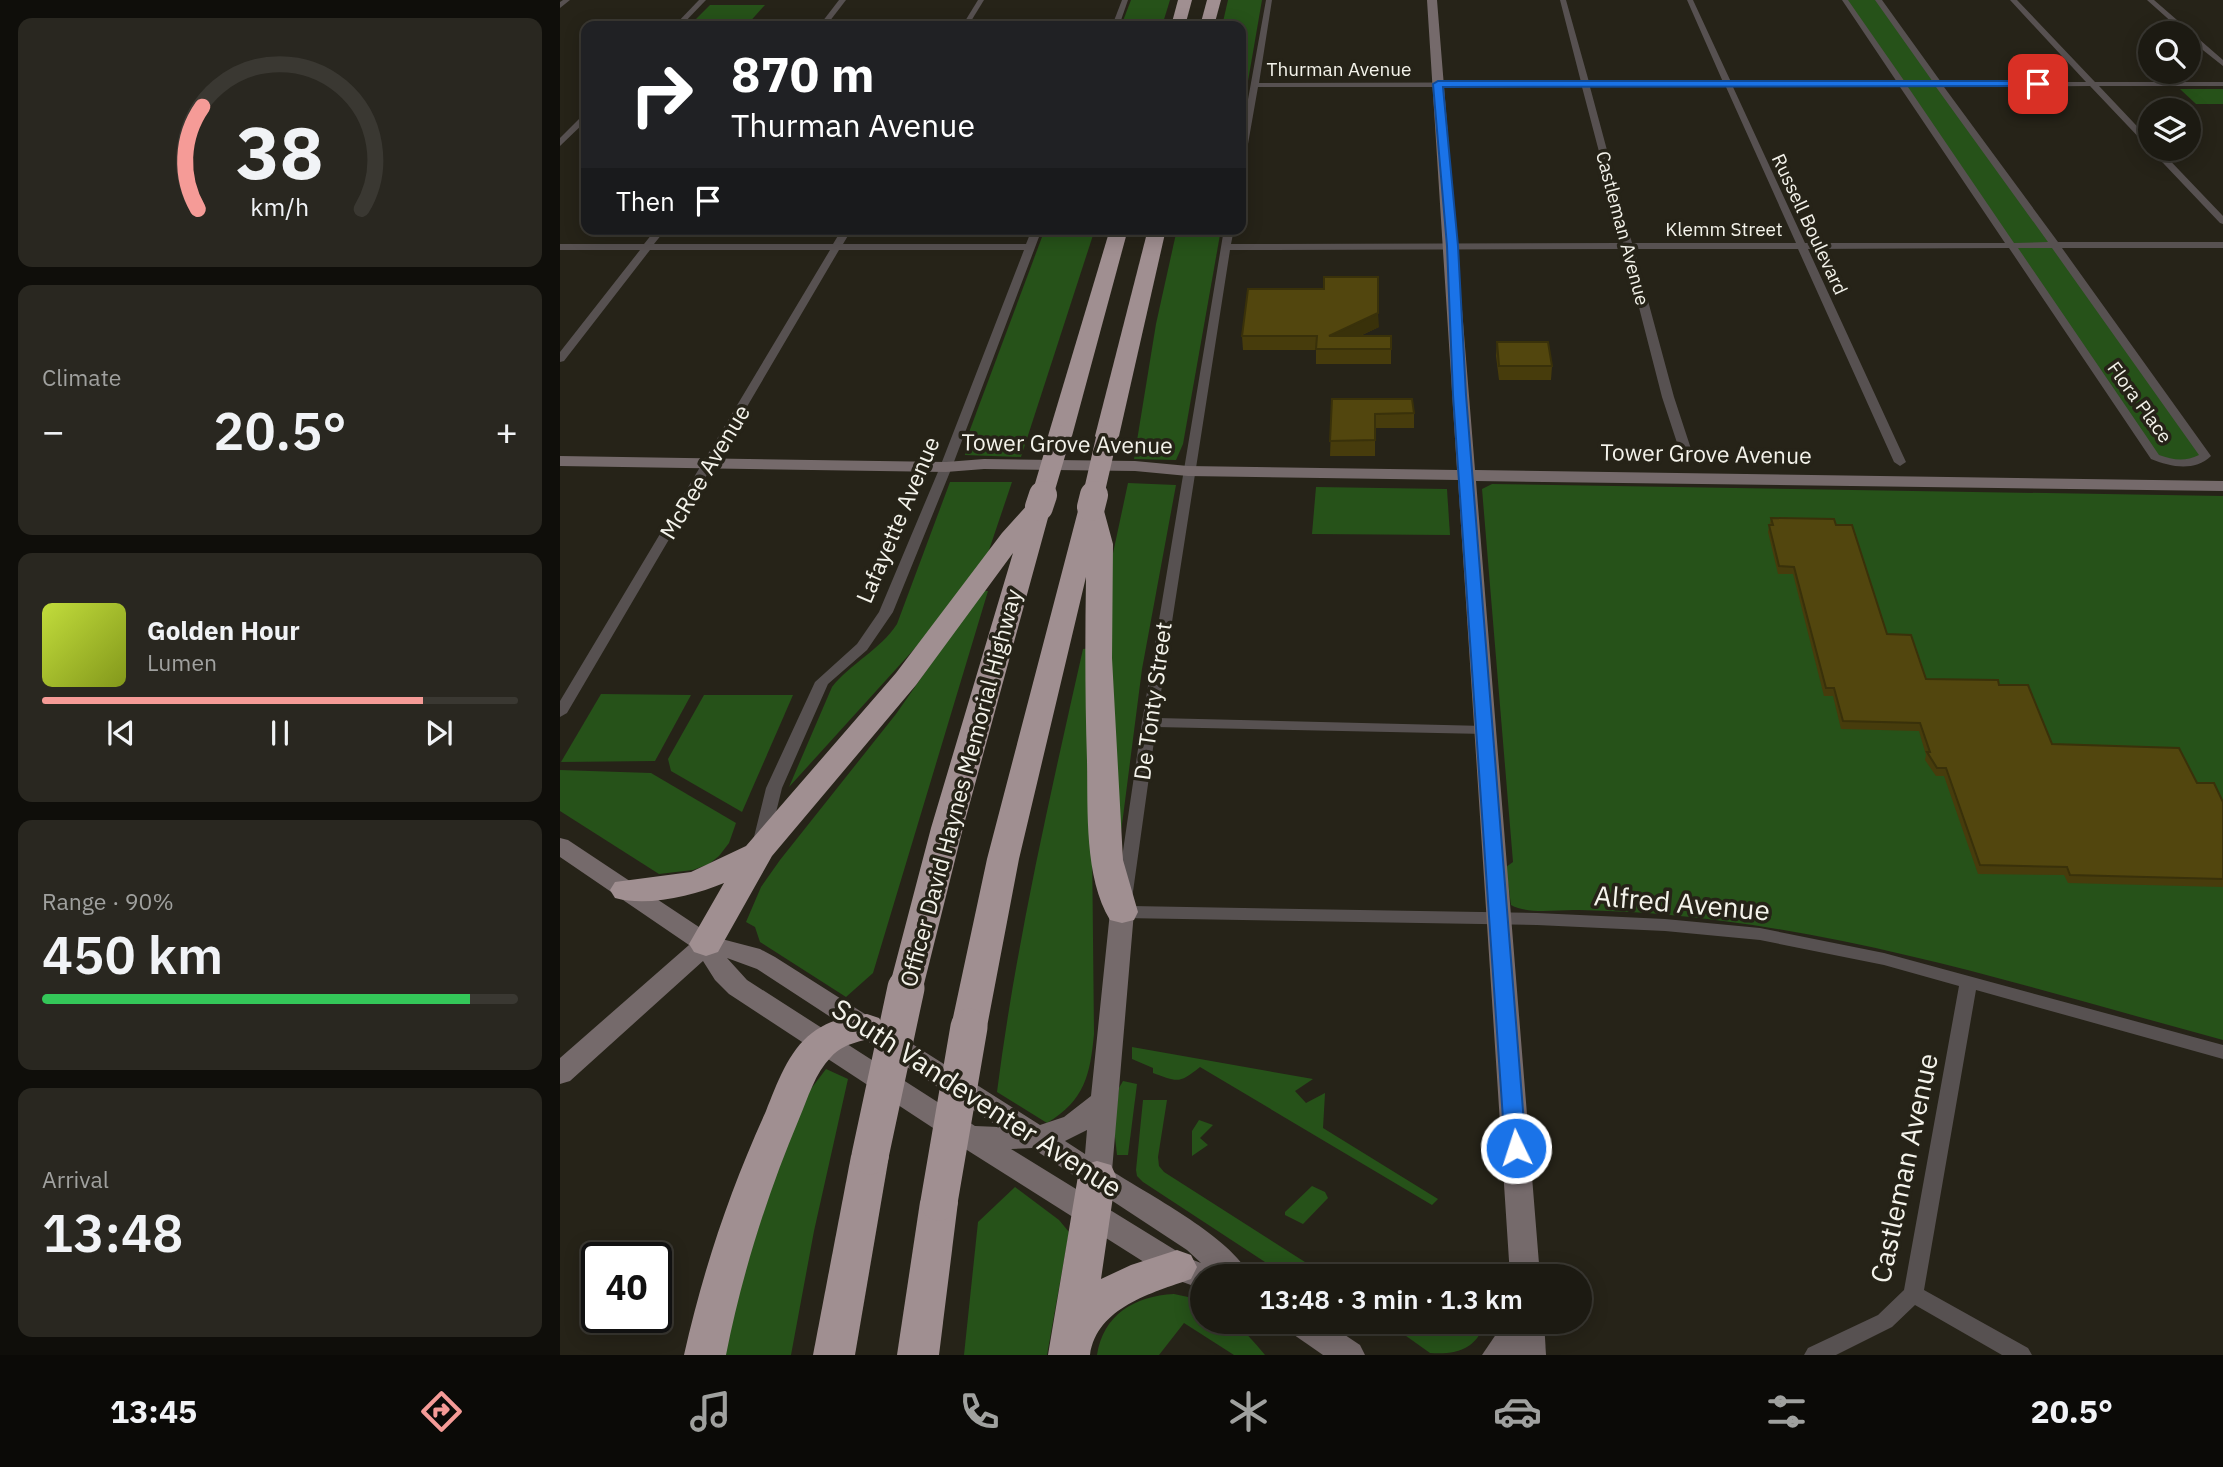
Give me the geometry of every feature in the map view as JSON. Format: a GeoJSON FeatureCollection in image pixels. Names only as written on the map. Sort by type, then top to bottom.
{"type":"FeatureCollection","features":[{"type":"Feature","properties":{"kind":"highway"},"geometry":{"type":"LineString","coordinates":[[1179,21],[1185,0]]}},
{"type":"Feature","properties":{"kind":"highway"},"geometry":{"type":"LineString","coordinates":[[1208,21],[1214,0]]}},
{"type":"Feature","properties":{"kind":"highway","name":"Officer David Haynes Memorial Highway"},"geometry":{"type":"LineString","coordinates":[[834,1355],[870,1156],[906,988],[947,828],[1117,235]]}},
{"type":"Feature","properties":{"kind":"highway"},"geometry":{"type":"LineString","coordinates":[[918,1355],[939,1202],[969,1027],[1006,846],[1156,235]]}},
{"type":"Feature","properties":{"kind":"highway"},"geometry":{"type":"LineString","coordinates":[[705,944],[759,850],[906,679],[1011,538],[1039,507]]}},
{"type":"Feature","properties":{"kind":"highway"},"geometry":{"type":"LineString","coordinates":[[1091,507],[1097,522],[1100,544],[1098,658],[1107,860],[1122,912]]}},
{"type":"Feature","properties":{"kind":"highway"},"geometry":{"type":"LineString","coordinates":[[626,890],[702,881],[723,872],[759,850]]}},
{"type":"Feature","properties":{"kind":"highway"},"geometry":{"type":"LineString","coordinates":[[705,1355],[723,1276],[741,1216],[797,1081],[812,1053],[822,1041],[835,1032],[867,1027]]}},
{"type":"Feature","properties":{"kind":"highway"},"geometry":{"type":"LineString","coordinates":[[1071,1344],[1097,1175]]}},
{"type":"Feature","properties":{"kind":"highway"},"geometry":{"type":"LineString","coordinates":[[1071,1344],[1088,1311],[1105,1296],[1148,1275],[1190,1271]]}},
{"type":"Feature","properties":{"kind":"street"},"geometry":{"type":"LineString","coordinates":[[560,6],[567,0]]}},
{"type":"Feature","properties":{"kind":"street"},"geometry":{"type":"LineString","coordinates":[[682,21],[703,0]]}},
{"type":"Feature","properties":{"kind":"street"},"geometry":{"type":"LineString","coordinates":[[826,21],[843,0]]}},
{"type":"Feature","properties":{"kind":"street"},"geometry":{"type":"LineString","coordinates":[[968,21],[981,0]]}},
{"type":"Feature","properties":{"kind":"street"},"geometry":{"type":"LineString","coordinates":[[1117,21],[1125,0]]}},
{"type":"Feature","properties":{"kind":"street"},"geometry":{"type":"LineString","coordinates":[[1246,132],[1269,0]]}},
{"type":"Feature","properties":{"kind":"street"},"geometry":{"type":"LineString","coordinates":[[1432,0],[1524,1264]]}},
{"type":"Feature","properties":{"kind":"street","name":"Castleman Avenue"},"geometry":{"type":"LineString","coordinates":[[1563,0],[1668,397],[1687,455]]}},
{"type":"Feature","properties":{"kind":"street","name":"Russell Boulevard"},"geometry":{"type":"LineString","coordinates":[[1690,0],[1900,462]]}},
{"type":"Feature","properties":{"kind":"street","name":"Flora Place"},"geometry":{"type":"LineString","coordinates":[[1845,0],[2155,457],[2179,464],[2199,461],[2205,456],[2198,444],[1878,0]]}},
{"type":"Feature","properties":{"kind":"street"},"geometry":{"type":"LineString","coordinates":[[2013,0],[2138,132]]}},
{"type":"Feature","properties":{"kind":"street"},"geometry":{"type":"LineString","coordinates":[[2150,0],[2173,21]]}},
{"type":"Feature","properties":{"kind":"street"},"geometry":{"type":"LineString","coordinates":[[2201,45],[2223,64]]}},
{"type":"Feature","properties":{"kind":"street","name":"Thurman Avenue"},"geometry":{"type":"LineString","coordinates":[[1254,85],[2223,84]]}},
{"type":"Feature","properties":{"kind":"street"},"geometry":{"type":"LineString","coordinates":[[560,143],[581,122]]}},
{"type":"Feature","properties":{"kind":"street"},"geometry":{"type":"LineString","coordinates":[[2165,161],[2223,221]]}},
{"type":"Feature","properties":{"kind":"street"},"geometry":{"type":"LineString","coordinates":[[560,359],[656,235]]}},
{"type":"Feature","properties":{"kind":"street","name":"McRee Avenue"},"geometry":{"type":"LineString","coordinates":[[560,713],[844,235]]}},
{"type":"Feature","properties":{"kind":"street","name":"Lafayette Avenue"},"geometry":{"type":"LineString","coordinates":[[759,850],[768,806],[796,735],[822,682],[862,647],[886,612],[946,467],[1035,235]]}},
{"type":"Feature","properties":{"kind":"street","name":"De Tonty Street"},"geometry":{"type":"LineString","coordinates":[[1097,1175],[1122,912],[1188,471],[1228,235]]}},
{"type":"Feature","properties":{"kind":"street","name":"Klemm Street"},"geometry":{"type":"LineString","coordinates":[[1226,247],[2223,245]]}},
{"type":"Feature","properties":{"kind":"street"},"geometry":{"type":"LineString","coordinates":[[560,247],[1030,247]]}},
{"type":"Feature","properties":{"kind":"street","name":"Tower Grove Avenue"},"geometry":{"type":"LineString","coordinates":[[560,461],[946,467],[977,473],[1109,476],[1157,476],[1188,471],[2223,486]]}},
{"type":"Feature","properties":{"kind":"street"},"geometry":{"type":"LineString","coordinates":[[1149,722],[1485,730]]}},
{"type":"Feature","properties":{"kind":"street","name":"South Vandeventer Avenue"},"geometry":{"type":"LineString","coordinates":[[560,846],[705,944],[751,955],[766,962],[1198,1241],[1222,1264]]}},
{"type":"Feature","properties":{"kind":"street","name":"Alfred Avenue"},"geometry":{"type":"LineString","coordinates":[[1122,912],[1498,918],[1665,925],[1760,934],[1845,949],[2223,1052]]}},
{"type":"Feature","properties":{"kind":"street"},"geometry":{"type":"LineString","coordinates":[[560,1074],[705,944]]}},
{"type":"Feature","properties":{"kind":"street","name":"South Vandeventer Avenue"},"geometry":{"type":"LineString","coordinates":[[705,944],[724,974],[738,987],[1091,1214],[1190,1271]]}},
{"type":"Feature","properties":{"kind":"street","name":"Castleman Avenue"},"geometry":{"type":"LineString","coordinates":[[1815,1355],[1885,1321],[1913,1294],[1969,984]]}},
{"type":"Feature","properties":{"kind":"street"},"geometry":{"type":"LineString","coordinates":[[969,1136],[1034,1137],[1066,1131],[1093,1113],[1105,1099]]}},
{"type":"Feature","properties":{"kind":"street"},"geometry":{"type":"LineString","coordinates":[[1913,1294],[2021,1355]]}},
{"type":"Feature","properties":{"kind":"street"},"geometry":{"type":"LineString","coordinates":[[1318,1334],[1349,1355]]}},
{"type":"Feature","properties":{"kind":"street"},"geometry":{"type":"LineString","coordinates":[[1498,1355],[1514,1334]]}},
{"type":"Feature","properties":{"kind":"street"},"geometry":{"type":"LineString","coordinates":[[1529,1334],[1530,1355]]}},
{"type":"Feature","properties":{"kind":"green space"},"geometry":{"type":"Polygon","coordinates":[[[1131,0],[1170,0],[1164,21],[1123,21],[1131,0]]]}},
{"type":"Feature","properties":{"kind":"green space"},"geometry":{"type":"Polygon","coordinates":[[[1228,0],[1262,0],[1248,81],[1246,21],[1223,21],[1228,0]]]}},
{"type":"Feature","properties":{"kind":"green space"},"geometry":{"type":"Polygon","coordinates":[[[1845,0],[1878,0],[2205,456],[2189,464],[2155,457],[1845,0]]]}},
{"type":"Feature","properties":{"kind":"green space"},"geometry":{"type":"Polygon","coordinates":[[[710,5],[765,5],[751,21],[694,21],[710,5]]]}},
{"type":"Feature","properties":{"kind":"green space"},"geometry":{"type":"Polygon","coordinates":[[[2180,89],[2223,89],[2223,104],[2201,104],[2201,98],[2190,98],[2180,89]]]}},
{"type":"Feature","properties":{"kind":"green space"},"geometry":{"type":"Polygon","coordinates":[[[1043,235],[1093,235],[1021,457],[965,455],[965,443],[1043,235]]]}},
{"type":"Feature","properties":{"kind":"green space"},"geometry":{"type":"Polygon","coordinates":[[[1176,235],[1220,235],[1183,444],[1176,460],[1134,459],[1156,324],[1176,235]]]}},
{"type":"Feature","properties":{"kind":"green space"},"geometry":{"type":"Polygon","coordinates":[[[950,482],[1012,482],[987,556],[955,604],[789,787],[832,687],[897,624],[950,482]]]}},
{"type":"Feature","properties":{"kind":"green space"},"geometry":{"type":"Polygon","coordinates":[[[1128,483],[1176,485],[1142,669],[1120,840],[1115,841],[1109,572],[1128,483]]]}},
{"type":"Feature","properties":{"kind":"green space"},"geometry":{"type":"Polygon","coordinates":[[[1492,484],[2223,496],[2223,1040],[2018,983],[1811,935],[1670,915],[1579,910],[1535,911],[1511,905],[1506,867],[1513,862],[1482,489],[1492,484]]]}},
{"type":"Feature","properties":{"kind":"green space"},"geometry":{"type":"Polygon","coordinates":[[[1316,487],[1447,489],[1450,535],[1312,534],[1316,487]]]}},
{"type":"Feature","properties":{"kind":"green space"},"geometry":{"type":"Polygon","coordinates":[[[982,591],[988,591],[873,973],[846,997],[760,942],[755,927],[746,922],[761,887],[780,860],[896,714],[982,591]]]}},
{"type":"Feature","properties":{"kind":"green space"},"geometry":{"type":"Polygon","coordinates":[[[1090,648],[1094,1034],[1087,1074],[1078,1096],[1047,1123],[997,1092],[1014,981],[1046,814],[1083,649],[1090,648]]]}},
{"type":"Feature","properties":{"kind":"green space"},"geometry":{"type":"Polygon","coordinates":[[[601,694],[691,695],[655,761],[561,762],[601,694]]]}},
{"type":"Feature","properties":{"kind":"green space"},"geometry":{"type":"Polygon","coordinates":[[[704,695],[793,695],[742,812],[671,771],[668,759],[704,695]]]}},
{"type":"Feature","properties":{"kind":"green space"},"geometry":{"type":"Polygon","coordinates":[[[560,770],[651,773],[736,823],[729,843],[709,864],[693,870],[659,874],[560,811],[560,770]]]}},
{"type":"Feature","properties":{"kind":"green space"},"geometry":{"type":"Polygon","coordinates":[[[1132,1047],[1313,1079],[1295,1091],[1306,1103],[1325,1093],[1323,1128],[1438,1199],[1432,1205],[1200,1067],[1178,1080],[1153,1073],[1153,1068],[1132,1059],[1132,1047]]]}},
{"type":"Feature","properties":{"kind":"green space"},"geometry":{"type":"Polygon","coordinates":[[[826,1069],[848,1079],[814,1231],[791,1355],[723,1355],[751,1236],[807,1094],[826,1069]]]}},
{"type":"Feature","properties":{"kind":"green space"},"geometry":{"type":"Polygon","coordinates":[[[1123,1081],[1137,1084],[1128,1155],[1117,1155],[1114,1128],[1119,1088],[1123,1081]]]}},
{"type":"Feature","properties":{"kind":"green space"},"geometry":{"type":"Polygon","coordinates":[[[1143,1100],[1167,1100],[1158,1157],[1159,1166],[1164,1172],[1308,1264],[1265,1262],[1143,1182],[1137,1176],[1143,1100]]]}},
{"type":"Feature","properties":{"kind":"green space"},"geometry":{"type":"Polygon","coordinates":[[[1199,1120],[1213,1125],[1200,1138],[1208,1145],[1192,1156],[1192,1131],[1199,1120]]]}},
{"type":"Feature","properties":{"kind":"green space"},"geometry":{"type":"Polygon","coordinates":[[[1312,1186],[1325,1192],[1328,1198],[1303,1224],[1285,1215],[1285,1212],[1312,1186]]]}},
{"type":"Feature","properties":{"kind":"green space"},"geometry":{"type":"Polygon","coordinates":[[[1015,1187],[1059,1220],[1069,1232],[1047,1355],[964,1355],[978,1222],[1015,1187]]]}},
{"type":"Feature","properties":{"kind":"green space"},"geometry":{"type":"Polygon","coordinates":[[[1174,1294],[1190,1298],[1190,1327],[1184,1323],[1159,1355],[1097,1355],[1100,1341],[1113,1319],[1134,1304],[1174,1294]]]}},
{"type":"Feature","properties":{"kind":"green space"},"geometry":{"type":"Polygon","coordinates":[[[1201,1334],[1246,1334],[1265,1355],[1234,1355],[1201,1334]]]}},
{"type":"Feature","properties":{"kind":"green space"},"geometry":{"type":"Polygon","coordinates":[[[1403,1334],[1480,1334],[1472,1344],[1458,1351],[1430,1353],[1403,1334]]]}},
{"type":"Feature","properties":{"kind":"building"},"geometry":{"type":"Polygon","coordinates":[[[1324,277],[1378,277],[1378,313],[1329,336],[1391,336],[1391,349],[1316,349],[1317,336],[1242,336],[1248,289],[1324,289],[1324,277]]]}},
{"type":"Feature","properties":{"kind":"building"},"geometry":{"type":"Polygon","coordinates":[[[1497,342],[1548,342],[1552,366],[1499,366],[1497,342]]]}},
{"type":"Feature","properties":{"kind":"building"},"geometry":{"type":"Polygon","coordinates":[[[1332,399],[1412,399],[1414,413],[1375,414],[1375,440],[1330,441],[1332,399]]]}},
{"type":"Feature","properties":{"kind":"building"},"geometry":{"type":"Polygon","coordinates":[[[1771,518],[1834,519],[1836,525],[1852,525],[1887,634],[1911,635],[1926,679],[1998,680],[1999,685],[2028,685],[2052,744],[2179,748],[2197,783],[2214,783],[2223,802],[2223,879],[2070,875],[2067,867],[1980,865],[1946,768],[1937,768],[1927,752],[1930,752],[1920,723],[1843,721],[1834,688],[1826,688],[1794,567],[1779,566],[1769,525],[1773,525],[1771,518]]]}},
{"type":"Feature","properties":{"kind":"route"},"geometry":{"type":"LineString","coordinates":[[1516,1148],[1459,395],[1452,246],[1438,84],[2038,84]]}}]}
